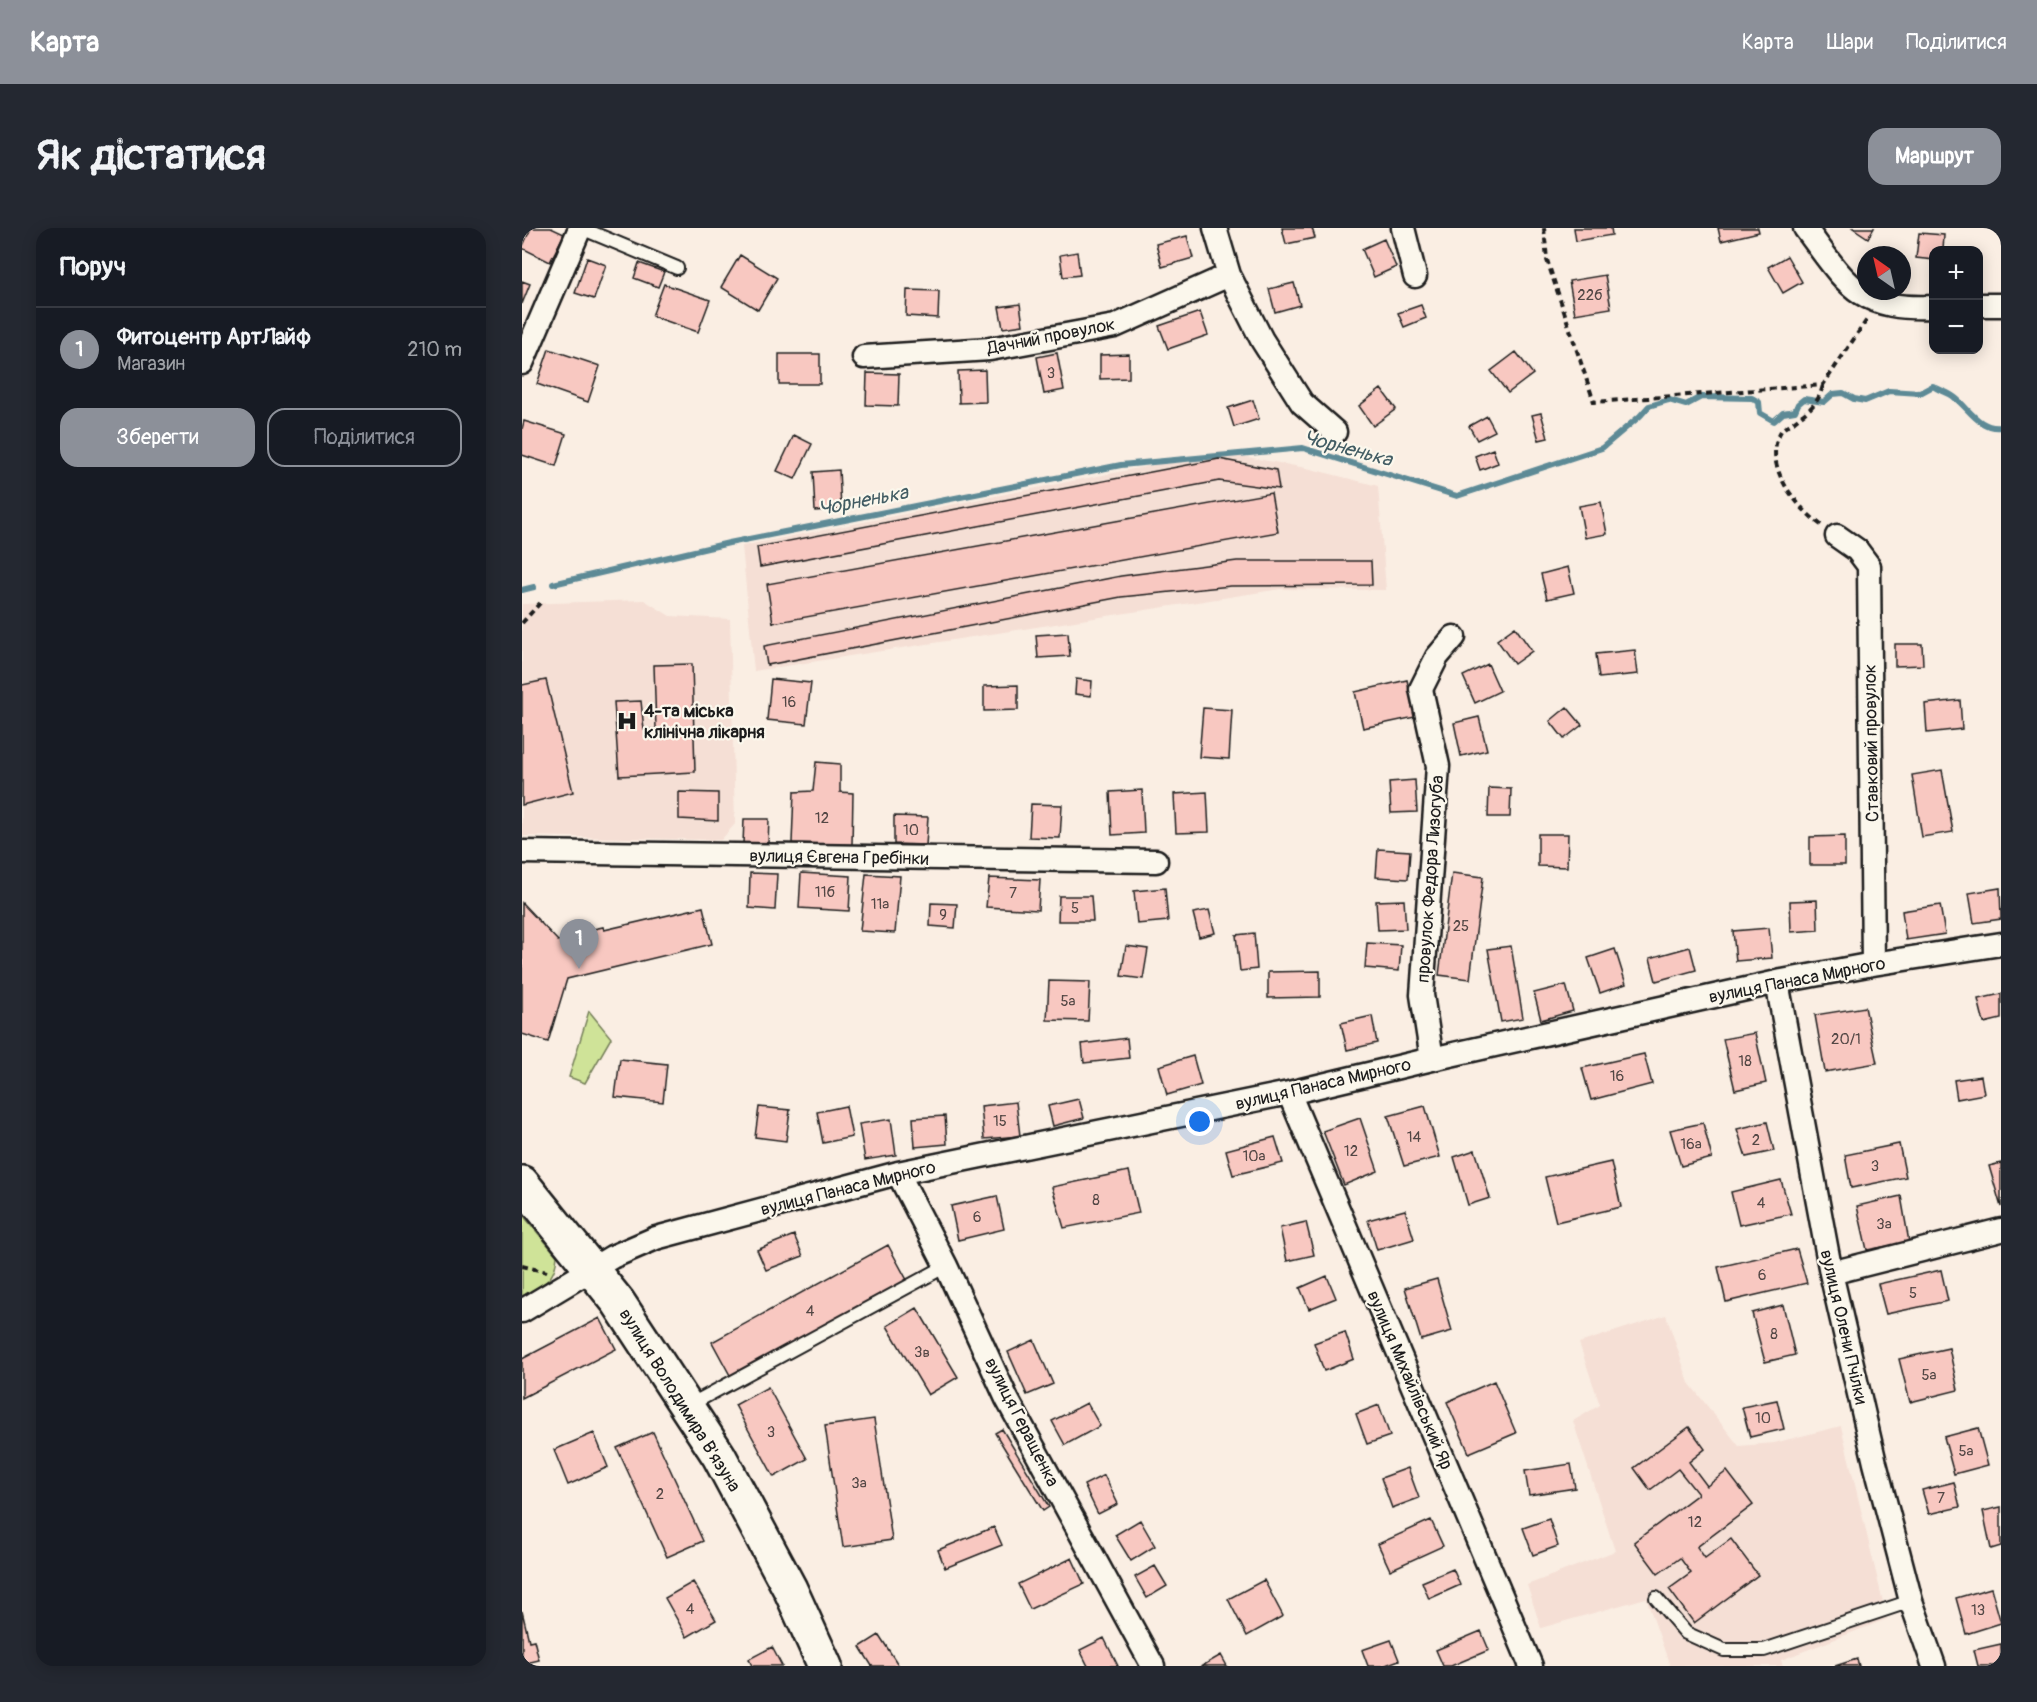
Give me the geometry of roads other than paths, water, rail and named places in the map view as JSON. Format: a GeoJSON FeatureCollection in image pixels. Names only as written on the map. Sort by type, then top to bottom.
{"type":"FeatureCollection","features":[{"type":"Feature","properties":{"kind":"main road","name":"вулиця Володимира В'язуна"},"geometry":{"type":"LineString","coordinates":[[522,1183],[618,1302],[719,1456],[784,1579],[825,1666]]}},
{"type":"Feature","properties":{"kind":"street"},"geometry":{"type":"LineString","coordinates":[[522,363],[581,228]]}},
{"type":"Feature","properties":{"kind":"street"},"geometry":{"type":"LineString","coordinates":[[1215,228],[1229,275],[1262,340],[1302,404],[1335,432]]}},
{"type":"Feature","properties":{"kind":"street"},"geometry":{"type":"LineString","coordinates":[[1403,228],[1415,276]]}},
{"type":"Feature","properties":{"kind":"street"},"geometry":{"type":"LineString","coordinates":[[1805,228],[1840,274],[1858,293],[1879,303],[1910,309],[1929,308]]}},
{"type":"Feature","properties":{"kind":"street","name":"Дачний провулок"},"geometry":{"type":"LineString","coordinates":[[864,357],[990,349],[1115,326],[1229,275]]}},
{"type":"Feature","properties":{"kind":"street"},"geometry":{"type":"LineString","coordinates":[[1983,305],[2001,305]]}},
{"type":"Feature","properties":{"kind":"street","name":"Ставковий провулок"},"geometry":{"type":"LineString","coordinates":[[1837,536],[1857,550],[1869,566],[1873,964]]}},
{"type":"Feature","properties":{"kind":"street","name":"провулок Федора Лизогуба"},"geometry":{"type":"LineString","coordinates":[[1432,1059],[1422,995],[1438,766],[1421,690],[1437,657],[1454,637]]}},
{"type":"Feature","properties":{"kind":"street","name":"вулиця Євгена Гребінки"},"geometry":{"type":"LineString","coordinates":[[522,852],[1156,861]]}},
{"type":"Feature","properties":{"kind":"street","name":"вулиця Панаса Мирного"},"geometry":{"type":"LineString","coordinates":[[522,1311],[612,1257],[656,1238],[898,1173],[1289,1093],[1777,982],[2001,944]]}},
{"type":"Feature","properties":{"kind":"street","name":"вулиця Олени Пчілки"},"geometry":{"type":"LineString","coordinates":[[1777,982],[1831,1273],[1875,1462],[1911,1601],[1934,1666]]}},
{"type":"Feature","properties":{"kind":"street","name":"вулиця Михайлівський Яр"},"geometry":{"type":"LineString","coordinates":[[1289,1093],[1531,1666]]}},
{"type":"Feature","properties":{"kind":"street","name":"вулиця Геращенка"},"geometry":{"type":"LineString","coordinates":[[898,1173],[946,1266],[1007,1399],[1153,1666]]}},
{"type":"Feature","properties":{"kind":"street"},"geometry":{"type":"LineString","coordinates":[[1831,1273],[2001,1230]]}},
{"type":"Feature","properties":{"kind":"lane"},"geometry":{"type":"LineString","coordinates":[[581,228],[677,268]]}},
{"type":"Feature","properties":{"kind":"lane"},"geometry":{"type":"LineString","coordinates":[[687,1407],[946,1266]]}},
{"type":"Feature","properties":{"kind":"lane"},"geometry":{"type":"LineString","coordinates":[[1656,1598],[1686,1633],[1724,1650],[1764,1650],[1911,1601]]}},
{"type":"Feature","properties":{"kind":"waterway","name":"Чорненька"},"geometry":{"type":"LineString","coordinates":[[553,584],[729,543],[1121,465],[1303,448],[1457,496],[1602,448],[1649,406],[1669,400],[1686,405],[1701,397],[1752,398],[1759,402],[1760,413],[1774,421],[1783,413],[1795,411],[1804,399],[1824,402],[1833,394],[1843,393],[1854,399],[1865,401],[1889,391],[1920,393],[1933,386],[1954,397],[1980,422],[1993,427],[2001,427]]}},
{"type":"Feature","properties":{"kind":"waterway","name":"Чорненька"},"geometry":{"type":"LineString","coordinates":[[522,590],[534,587]]}},
{"type":"Feature","properties":{"kind":"place","name":"4-та міська клінічна лікарня"},"geometry":{"type":"Point","coordinates":[627,721]}},
{"type":"Feature","properties":{"kind":"place","name":"Фитоцентр АртЛайф"},"geometry":{"type":"Point","coordinates":[579,969]}}]}
